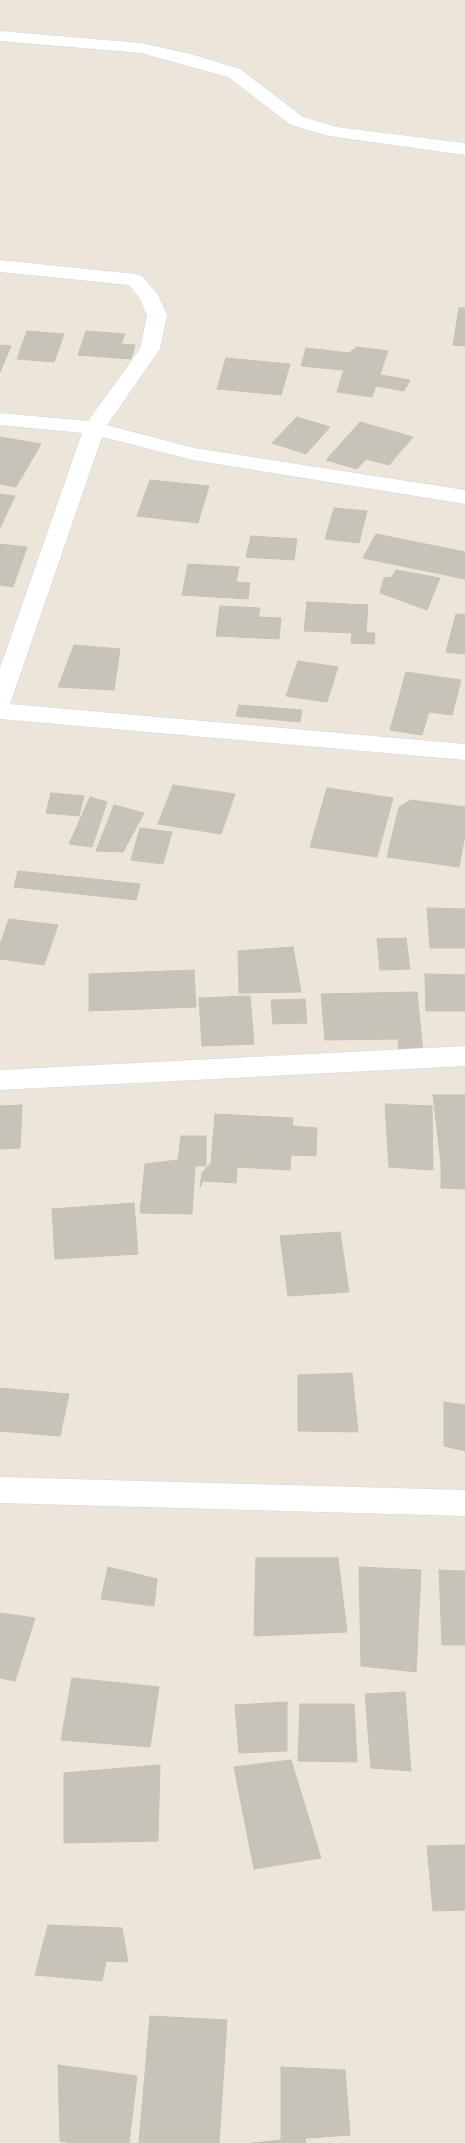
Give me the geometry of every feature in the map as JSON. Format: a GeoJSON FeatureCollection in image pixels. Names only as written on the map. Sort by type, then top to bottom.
{"type":"FeatureCollection","features":[{"type":"Feature","properties":{"kind":"street"},"geometry":{"type":"LineString","coordinates":[[0,36],[141,48],[185,58],[234,73],[297,121],[335,132],[465,149]]}},
{"type":"Feature","properties":{"kind":"street"},"geometry":{"type":"LineString","coordinates":[[0,266],[135,280],[148,294],[157,315],[150,349],[94,428],[0,702]]}},
{"type":"Feature","properties":{"kind":"street"},"geometry":{"type":"LineString","coordinates":[[0,419],[94,428],[193,454],[465,496]]}},
{"type":"Feature","properties":{"kind":"street"},"geometry":{"type":"LineString","coordinates":[[0,711],[465,752]]}},
{"type":"Feature","properties":{"kind":"street"},"geometry":{"type":"LineString","coordinates":[[0,1080],[465,1056]]}},
{"type":"Feature","properties":{"kind":"street"},"geometry":{"type":"LineString","coordinates":[[0,1490],[465,1503]]}},
{"type":"Feature","properties":{"kind":"building"},"geometry":{"type":"Polygon","coordinates":[[[459,308],[465,308],[465,346],[453,345],[459,308]]]}},
{"type":"Feature","properties":{"kind":"building"},"geometry":{"type":"Polygon","coordinates":[[[27,331],[64,334],[54,362],[17,359],[27,331]]]}},
{"type":"Feature","properties":{"kind":"building"},"geometry":{"type":"Polygon","coordinates":[[[86,331],[125,334],[121,344],[135,345],[131,359],[78,355],[86,331]]]}},
{"type":"Feature","properties":{"kind":"building"},"geometry":{"type":"Polygon","coordinates":[[[0,345],[11,346],[0,372],[0,345]]]}},
{"type":"Feature","properties":{"kind":"building"},"geometry":{"type":"Polygon","coordinates":[[[357,347],[388,351],[372,397],[337,392],[349,353],[357,347]]]}},
{"type":"Feature","properties":{"kind":"building"},"geometry":{"type":"Polygon","coordinates":[[[306,348],[349,353],[343,370],[301,366],[306,348]]]}},
{"type":"Feature","properties":{"kind":"building"},"geometry":{"type":"Polygon","coordinates":[[[226,358],[290,364],[281,395],[217,389],[226,358]]]}},
{"type":"Feature","properties":{"kind":"building"},"geometry":{"type":"Polygon","coordinates":[[[381,375],[410,380],[404,391],[376,386],[381,375]]]}},
{"type":"Feature","properties":{"kind":"building"},"geometry":{"type":"Polygon","coordinates":[[[297,417],[330,427],[306,454],[272,443],[297,417]]]}},
{"type":"Feature","properties":{"kind":"building"},"geometry":{"type":"Polygon","coordinates":[[[360,422],[413,437],[389,465],[366,459],[357,469],[326,460],[360,422]]]}},
{"type":"Feature","properties":{"kind":"building"},"geometry":{"type":"Polygon","coordinates":[[[0,437],[41,444],[16,487],[0,484],[0,437]]]}},
{"type":"Feature","properties":{"kind":"building"},"geometry":{"type":"Polygon","coordinates":[[[150,480],[209,486],[198,523],[137,516],[150,480]]]}},
{"type":"Feature","properties":{"kind":"building"},"geometry":{"type":"Polygon","coordinates":[[[0,494],[15,496],[0,528],[0,494]]]}},
{"type":"Feature","properties":{"kind":"building"},"geometry":{"type":"Polygon","coordinates":[[[334,508],[367,511],[359,543],[325,539],[334,508]]]}},
{"type":"Feature","properties":{"kind":"building"},"geometry":{"type":"Polygon","coordinates":[[[376,534],[465,552],[465,579],[363,558],[376,534]]]}},
{"type":"Feature","properties":{"kind":"building"},"geometry":{"type":"Polygon","coordinates":[[[251,536],[297,539],[294,560],[246,557],[251,536]]]}},
{"type":"Feature","properties":{"kind":"building"},"geometry":{"type":"Polygon","coordinates":[[[0,544],[27,547],[13,587],[0,585],[0,544]]]}},
{"type":"Feature","properties":{"kind":"building"},"geometry":{"type":"Polygon","coordinates":[[[188,564],[239,567],[236,582],[250,583],[248,599],[182,595],[188,564]]]}},
{"type":"Feature","properties":{"kind":"building"},"geometry":{"type":"Polygon","coordinates":[[[396,570],[440,578],[427,610],[380,593],[384,578],[392,577],[396,570]]]}},
{"type":"Feature","properties":{"kind":"building"},"geometry":{"type":"Polygon","coordinates":[[[307,602],[368,605],[366,633],[375,633],[374,644],[351,643],[352,633],[304,631],[307,602]]]}},
{"type":"Feature","properties":{"kind":"building"},"geometry":{"type":"Polygon","coordinates":[[[220,606],[260,608],[258,617],[281,618],[279,639],[216,636],[220,606]]]}},
{"type":"Feature","properties":{"kind":"building"},"geometry":{"type":"Polygon","coordinates":[[[456,614],[465,615],[465,654],[446,652],[456,614]]]}},
{"type":"Feature","properties":{"kind":"building"},"geometry":{"type":"Polygon","coordinates":[[[74,645],[120,649],[114,690],[58,687],[74,645]]]}},
{"type":"Feature","properties":{"kind":"building"},"geometry":{"type":"Polygon","coordinates":[[[298,661],[338,667],[327,702],[286,696],[298,661]]]}},
{"type":"Feature","properties":{"kind":"building"},"geometry":{"type":"Polygon","coordinates":[[[406,672],[461,680],[452,715],[429,712],[422,735],[390,730],[406,672]]]}},
{"type":"Feature","properties":{"kind":"building"},"geometry":{"type":"Polygon","coordinates":[[[239,705],[302,710],[300,722],[236,716],[239,705]]]}},
{"type":"Feature","properties":{"kind":"building"},"geometry":{"type":"Polygon","coordinates":[[[173,785],[235,794],[221,834],[158,824],[173,785]]]}},
{"type":"Feature","properties":{"kind":"building"},"geometry":{"type":"Polygon","coordinates":[[[327,788],[393,798],[377,857],[310,847],[327,788]]]}},
{"type":"Feature","properties":{"kind":"building"},"geometry":{"type":"Polygon","coordinates":[[[51,793],[84,796],[79,816],[46,813],[51,793]]]}},
{"type":"Feature","properties":{"kind":"building"},"geometry":{"type":"Polygon","coordinates":[[[90,797],[107,802],[92,847],[69,844],[90,797]]]}},
{"type":"Feature","properties":{"kind":"building"},"geometry":{"type":"Polygon","coordinates":[[[411,800],[465,807],[465,835],[459,867],[387,857],[399,807],[411,800]]]}},
{"type":"Feature","properties":{"kind":"building"},"geometry":{"type":"Polygon","coordinates":[[[114,805],[144,813],[123,852],[96,851],[114,805]]]}},
{"type":"Feature","properties":{"kind":"building"},"geometry":{"type":"Polygon","coordinates":[[[140,828],[172,832],[163,864],[131,860],[140,828]]]}},
{"type":"Feature","properties":{"kind":"building"},"geometry":{"type":"Polygon","coordinates":[[[18,871],[140,884],[136,900],[14,887],[18,871]]]}},
{"type":"Feature","properties":{"kind":"building"},"geometry":{"type":"Polygon","coordinates":[[[427,908],[465,909],[465,948],[430,948],[427,908]]]}},
{"type":"Feature","properties":{"kind":"building"},"geometry":{"type":"Polygon","coordinates":[[[9,919],[58,925],[44,965],[0,959],[0,945],[9,919]]]}},
{"type":"Feature","properties":{"kind":"building"},"geometry":{"type":"Polygon","coordinates":[[[406,938],[410,969],[380,970],[377,939],[406,938]]]}},
{"type":"Feature","properties":{"kind":"building"},"geometry":{"type":"Polygon","coordinates":[[[293,947],[301,992],[239,993],[238,951],[293,947]]]}},
{"type":"Feature","properties":{"kind":"building"},"geometry":{"type":"Polygon","coordinates":[[[194,970],[196,1007],[89,1011],[89,974],[194,970]]]}},
{"type":"Feature","properties":{"kind":"building"},"geometry":{"type":"Polygon","coordinates":[[[425,974],[465,975],[465,1011],[426,1011],[425,974]]]}},
{"type":"Feature","properties":{"kind":"building"},"geometry":{"type":"Polygon","coordinates":[[[417,992],[423,1052],[399,1052],[398,1039],[325,1040],[321,994],[417,992]]]}},
{"type":"Feature","properties":{"kind":"building"},"geometry":{"type":"Polygon","coordinates":[[[250,996],[254,1044],[202,1046],[199,998],[250,996]]]}},
{"type":"Feature","properties":{"kind":"building"},"geometry":{"type":"Polygon","coordinates":[[[305,999],[307,1023],[273,1024],[271,1000],[305,999]]]}},
{"type":"Feature","properties":{"kind":"building"},"geometry":{"type":"Polygon","coordinates":[[[433,1095],[465,1095],[465,1189],[441,1188],[441,1164],[433,1095]]]}},
{"type":"Feature","properties":{"kind":"building"},"geometry":{"type":"Polygon","coordinates":[[[385,1104],[432,1106],[433,1170],[389,1167],[385,1104]]]}},
{"type":"Feature","properties":{"kind":"building"},"geometry":{"type":"Polygon","coordinates":[[[22,1105],[20,1148],[0,1149],[0,1106],[22,1105]]]}},
{"type":"Feature","properties":{"kind":"building"},"geometry":{"type":"Polygon","coordinates":[[[215,1114],[293,1118],[292,1126],[317,1128],[316,1156],[291,1155],[290,1170],[237,1167],[236,1183],[203,1181],[200,1187],[202,1173],[211,1163],[215,1114]]]}},
{"type":"Feature","properties":{"kind":"building"},"geometry":{"type":"Polygon","coordinates":[[[181,1136],[206,1136],[206,1166],[195,1166],[192,1214],[140,1213],[145,1164],[178,1160],[181,1136]]]}},
{"type":"Feature","properties":{"kind":"building"},"geometry":{"type":"Polygon","coordinates":[[[134,1203],[138,1254],[55,1259],[52,1209],[134,1203]]]}},
{"type":"Feature","properties":{"kind":"building"},"geometry":{"type":"Polygon","coordinates":[[[340,1232],[349,1292],[288,1296],[280,1236],[340,1232]]]}},
{"type":"Feature","properties":{"kind":"building"},"geometry":{"type":"Polygon","coordinates":[[[352,1373],[358,1432],[298,1431],[298,1375],[352,1373]]]}},
{"type":"Feature","properties":{"kind":"building"},"geometry":{"type":"Polygon","coordinates":[[[0,1388],[69,1394],[60,1436],[0,1431],[0,1388]]]}},
{"type":"Feature","properties":{"kind":"building"},"geometry":{"type":"Polygon","coordinates":[[[444,1402],[465,1405],[465,1451],[444,1446],[444,1402]]]}},
{"type":"Feature","properties":{"kind":"building"},"geometry":{"type":"Polygon","coordinates":[[[256,1558],[338,1558],[347,1632],[254,1636],[256,1558]]]}},
{"type":"Feature","properties":{"kind":"building"},"geometry":{"type":"Polygon","coordinates":[[[108,1567],[157,1579],[154,1606],[101,1599],[108,1567]]]}},
{"type":"Feature","properties":{"kind":"building"},"geometry":{"type":"Polygon","coordinates":[[[359,1567],[421,1570],[416,1672],[361,1666],[359,1567]]]}},
{"type":"Feature","properties":{"kind":"building"},"geometry":{"type":"Polygon","coordinates":[[[439,1570],[465,1571],[465,1645],[442,1645],[439,1570]]]}},
{"type":"Feature","properties":{"kind":"building"},"geometry":{"type":"Polygon","coordinates":[[[0,1613],[35,1618],[15,1681],[0,1678],[0,1613]]]}},
{"type":"Feature","properties":{"kind":"building"},"geometry":{"type":"Polygon","coordinates":[[[72,1678],[159,1687],[150,1747],[61,1740],[72,1678]]]}},
{"type":"Feature","properties":{"kind":"building"},"geometry":{"type":"Polygon","coordinates":[[[405,1692],[411,1771],[371,1768],[365,1694],[405,1692]]]}},
{"type":"Feature","properties":{"kind":"building"},"geometry":{"type":"Polygon","coordinates":[[[287,1702],[287,1751],[239,1753],[235,1705],[287,1702]]]}},
{"type":"Feature","properties":{"kind":"building"},"geometry":{"type":"Polygon","coordinates":[[[300,1704],[354,1704],[357,1762],[298,1761],[300,1704]]]}},
{"type":"Feature","properties":{"kind":"building"},"geometry":{"type":"Polygon","coordinates":[[[291,1760],[321,1858],[254,1869],[234,1767],[291,1760]]]}},
{"type":"Feature","properties":{"kind":"building"},"geometry":{"type":"Polygon","coordinates":[[[160,1765],[158,1841],[64,1843],[64,1773],[160,1765]]]}},
{"type":"Feature","properties":{"kind":"building"},"geometry":{"type":"Polygon","coordinates":[[[465,1845],[465,1910],[433,1911],[427,1846],[465,1845]]]}},
{"type":"Feature","properties":{"kind":"building"},"geometry":{"type":"Polygon","coordinates":[[[48,1925],[122,1928],[128,1962],[106,1961],[102,1981],[35,1975],[48,1925]]]}},
{"type":"Feature","properties":{"kind":"building"},"geometry":{"type":"Polygon","coordinates":[[[150,2016],[227,2020],[219,2143],[139,2143],[150,2016]]]}},
{"type":"Feature","properties":{"kind":"building"},"geometry":{"type":"Polygon","coordinates":[[[58,2065],[137,2076],[129,2143],[72,2143],[60,2141],[58,2065]]]}},
{"type":"Feature","properties":{"kind":"building"},"geometry":{"type":"Polygon","coordinates":[[[281,2067],[345,2070],[350,2135],[281,2140],[281,2067]]]}},
{"type":"Feature","properties":{"kind":"building"},"geometry":{"type":"Polygon","coordinates":[[[305,2137],[306,2143],[253,2143],[281,2140],[305,2137]]]}}]}
